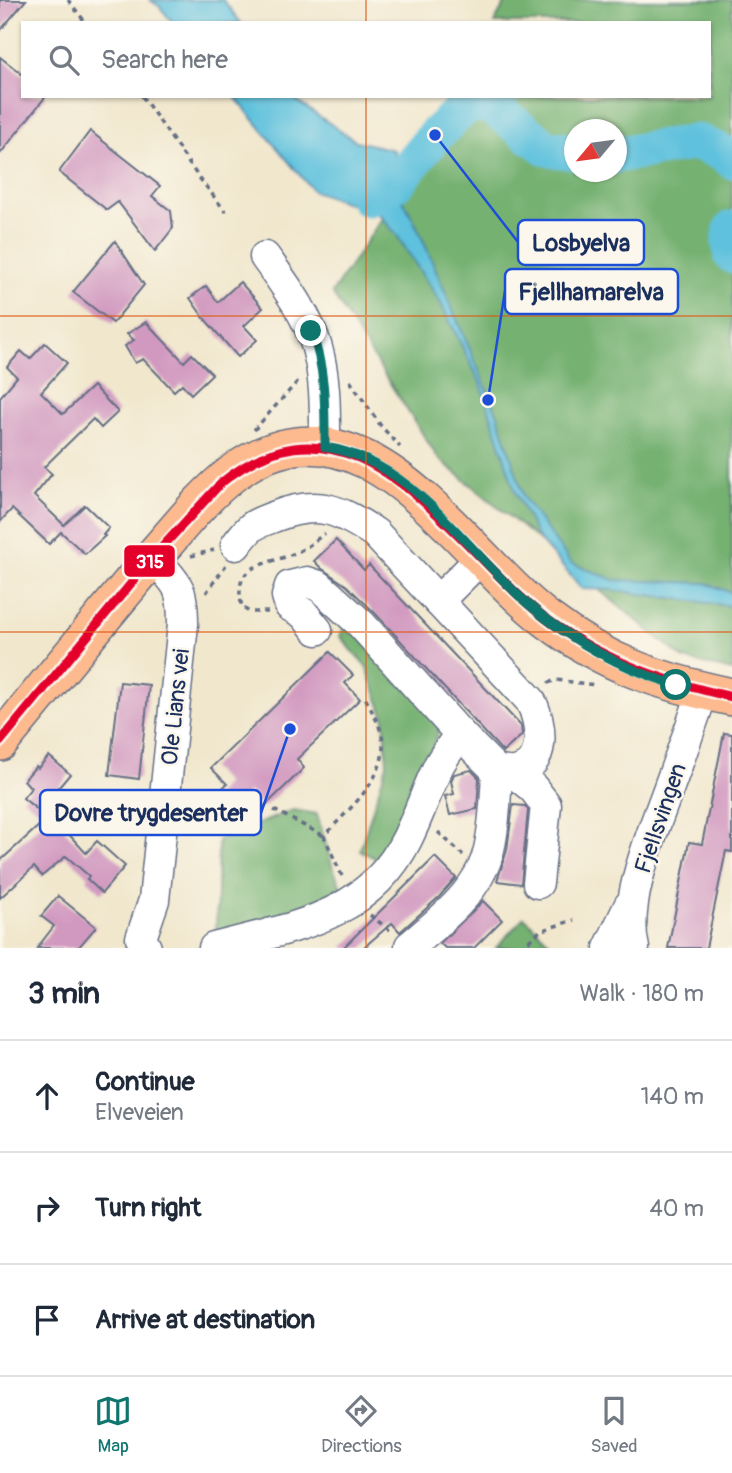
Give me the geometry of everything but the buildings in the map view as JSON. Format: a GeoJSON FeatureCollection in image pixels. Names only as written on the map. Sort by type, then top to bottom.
{"type":"FeatureCollection","features":[{"type":"Feature","properties":{"kind":"main road"},"geometry":{"type":"LineString","coordinates":[[0,741],[153,558],[255,444],[325,447],[354,453],[370,460],[399,479],[427,503],[527,603],[583,643],[641,673],[718,694]]}},
{"type":"Feature","properties":{"kind":"street"},"geometry":{"type":"LineString","coordinates":[[265,257],[304,317],[317,346],[325,394],[325,447]]}},
{"type":"Feature","properties":{"kind":"street"},"geometry":{"type":"LineString","coordinates":[[236,545],[250,526],[307,507],[326,508],[345,514],[374,533],[530,701],[539,724],[535,758],[524,769],[506,772]]}},
{"type":"Feature","properties":{"kind":"street","name":"Ole Lians vei"},"geometry":{"type":"LineString","coordinates":[[145,948],[142,938],[156,889],[183,624],[183,600],[178,584],[153,558]]}},
{"type":"Feature","properties":{"kind":"street"},"geometry":{"type":"LineString","coordinates":[[438,601],[481,558]]}},
{"type":"Feature","properties":{"kind":"street"},"geometry":{"type":"LineString","coordinates":[[317,630],[303,613],[290,606],[286,596],[290,586],[307,582],[319,586],[361,624],[460,734],[506,772],[533,788],[546,805],[538,883]]}},
{"type":"Feature","properties":{"kind":"street","name":"Fjellsvingen"},"geometry":{"type":"LineString","coordinates":[[634,948],[630,922],[634,896],[653,834],[718,694]]}},
{"type":"Feature","properties":{"kind":"street"},"geometry":{"type":"LineString","coordinates":[[227,946],[298,928],[331,915],[353,902],[382,876],[407,840],[440,763],[460,734]]}},
{"type":"Feature","properties":{"kind":"street"},"geometry":{"type":"LineString","coordinates":[[410,946],[468,893],[485,865],[494,813],[506,772]]}},
{"type":"Feature","properties":{"kind":"street"},"geometry":{"type":"LineString","coordinates":[[609,948],[634,896]]}},
{"type":"Feature","properties":{"kind":"path"},"geometry":{"type":"LineString","coordinates":[[68,0],[84,21]]}},
{"type":"Feature","properties":{"kind":"path"},"geometry":{"type":"LineString","coordinates":[[143,98],[226,212]]}},
{"type":"Feature","properties":{"kind":"path"},"geometry":{"type":"LineString","coordinates":[[255,444],[302,377],[320,363]]}},
{"type":"Feature","properties":{"kind":"path"},"geometry":{"type":"LineString","coordinates":[[204,598],[229,561],[236,545]]}},
{"type":"Feature","properties":{"kind":"path"},"geometry":{"type":"LineString","coordinates":[[530,701],[547,684],[556,680],[607,688]]}},
{"type":"Feature","properties":{"kind":"path"},"geometry":{"type":"LineString","coordinates":[[324,836],[374,780],[383,760],[381,729],[365,697]]}},
{"type":"Feature","properties":{"kind":"path"},"geometry":{"type":"LineString","coordinates":[[274,810],[324,836],[353,902],[410,946]]}},
{"type":"Feature","properties":{"kind":"path"},"geometry":{"type":"LineString","coordinates":[[417,816],[425,819],[481,871]]}},
{"type":"Feature","properties":{"kind":"path"},"geometry":{"type":"LineString","coordinates":[[521,948],[540,931],[574,920]]}},
{"type":"Feature","properties":{"kind":"green space"},"geometry":{"type":"Polygon","coordinates":[[[507,0],[732,0],[732,671],[684,659],[438,458],[332,293],[399,193],[397,182],[448,98],[711,98],[711,21],[495,21],[507,0]]]}},
{"type":"Feature","properties":{"kind":"green space"},"geometry":{"type":"Polygon","coordinates":[[[347,623],[441,724],[429,760],[380,861],[360,850],[387,764],[384,716],[367,668],[340,636],[347,623]]]}},
{"type":"Feature","properties":{"kind":"green space"},"geometry":{"type":"Polygon","coordinates":[[[293,810],[317,814],[343,892],[306,911],[216,939],[218,840],[293,810]]]}},
{"type":"Feature","properties":{"kind":"green space"},"geometry":{"type":"Polygon","coordinates":[[[524,917],[556,948],[496,948],[524,917]]]}},
{"type":"Feature","properties":{"kind":"water"},"geometry":{"type":"Polygon","coordinates":[[[150,0],[223,0],[239,21],[171,21],[150,0]]]}},
{"type":"Feature","properties":{"kind":"water"},"geometry":{"type":"Polygon","coordinates":[[[236,98],[295,98],[356,141],[394,150],[399,192],[419,231],[498,415],[524,498],[571,563],[614,580],[706,583],[732,593],[732,606],[611,590],[582,589],[537,537],[515,491],[481,384],[439,300],[396,234],[379,214],[313,191],[236,98]]]}},
{"type":"Feature","properties":{"kind":"waterway"},"geometry":{"type":"LineString","coordinates":[[368,198],[397,182],[435,135],[467,105],[488,104],[547,148],[564,151]]}},
{"type":"Feature","properties":{"kind":"waterway"},"geometry":{"type":"LineString","coordinates":[[627,153],[698,142],[725,154],[732,161]]}},
{"type":"Feature","properties":{"kind":"waterway"},"geometry":{"type":"LineString","coordinates":[[732,229],[732,255]]}},
{"type":"Feature","properties":{"kind":"transit line","name":"315"},"geometry":{"type":"LineString","coordinates":[[0,742],[152,558],[221,483],[271,454],[317,447],[361,459],[402,484],[441,518],[515,592],[573,637],[638,669],[684,685],[732,697]]}},
{"type":"Feature","properties":{"kind":"place","name":"Losbyelva"},"geometry":{"type":"Point","coordinates":[435,135]}},
{"type":"Feature","properties":{"kind":"place","name":"Fjellhamarelva"},"geometry":{"type":"Point","coordinates":[488,400]}},
{"type":"Feature","properties":{"kind":"place","name":"Dovre trygdesenter"},"geometry":{"type":"Point","coordinates":[290,729]}},
{"type":"Feature","properties":{"kind":"route"},"geometry":{"type":"LineString","coordinates":[[311,331],[317,346],[325,394],[325,447],[354,453],[399,479],[427,503],[527,603],[566,633],[607,658],[676,685]]}}]}
